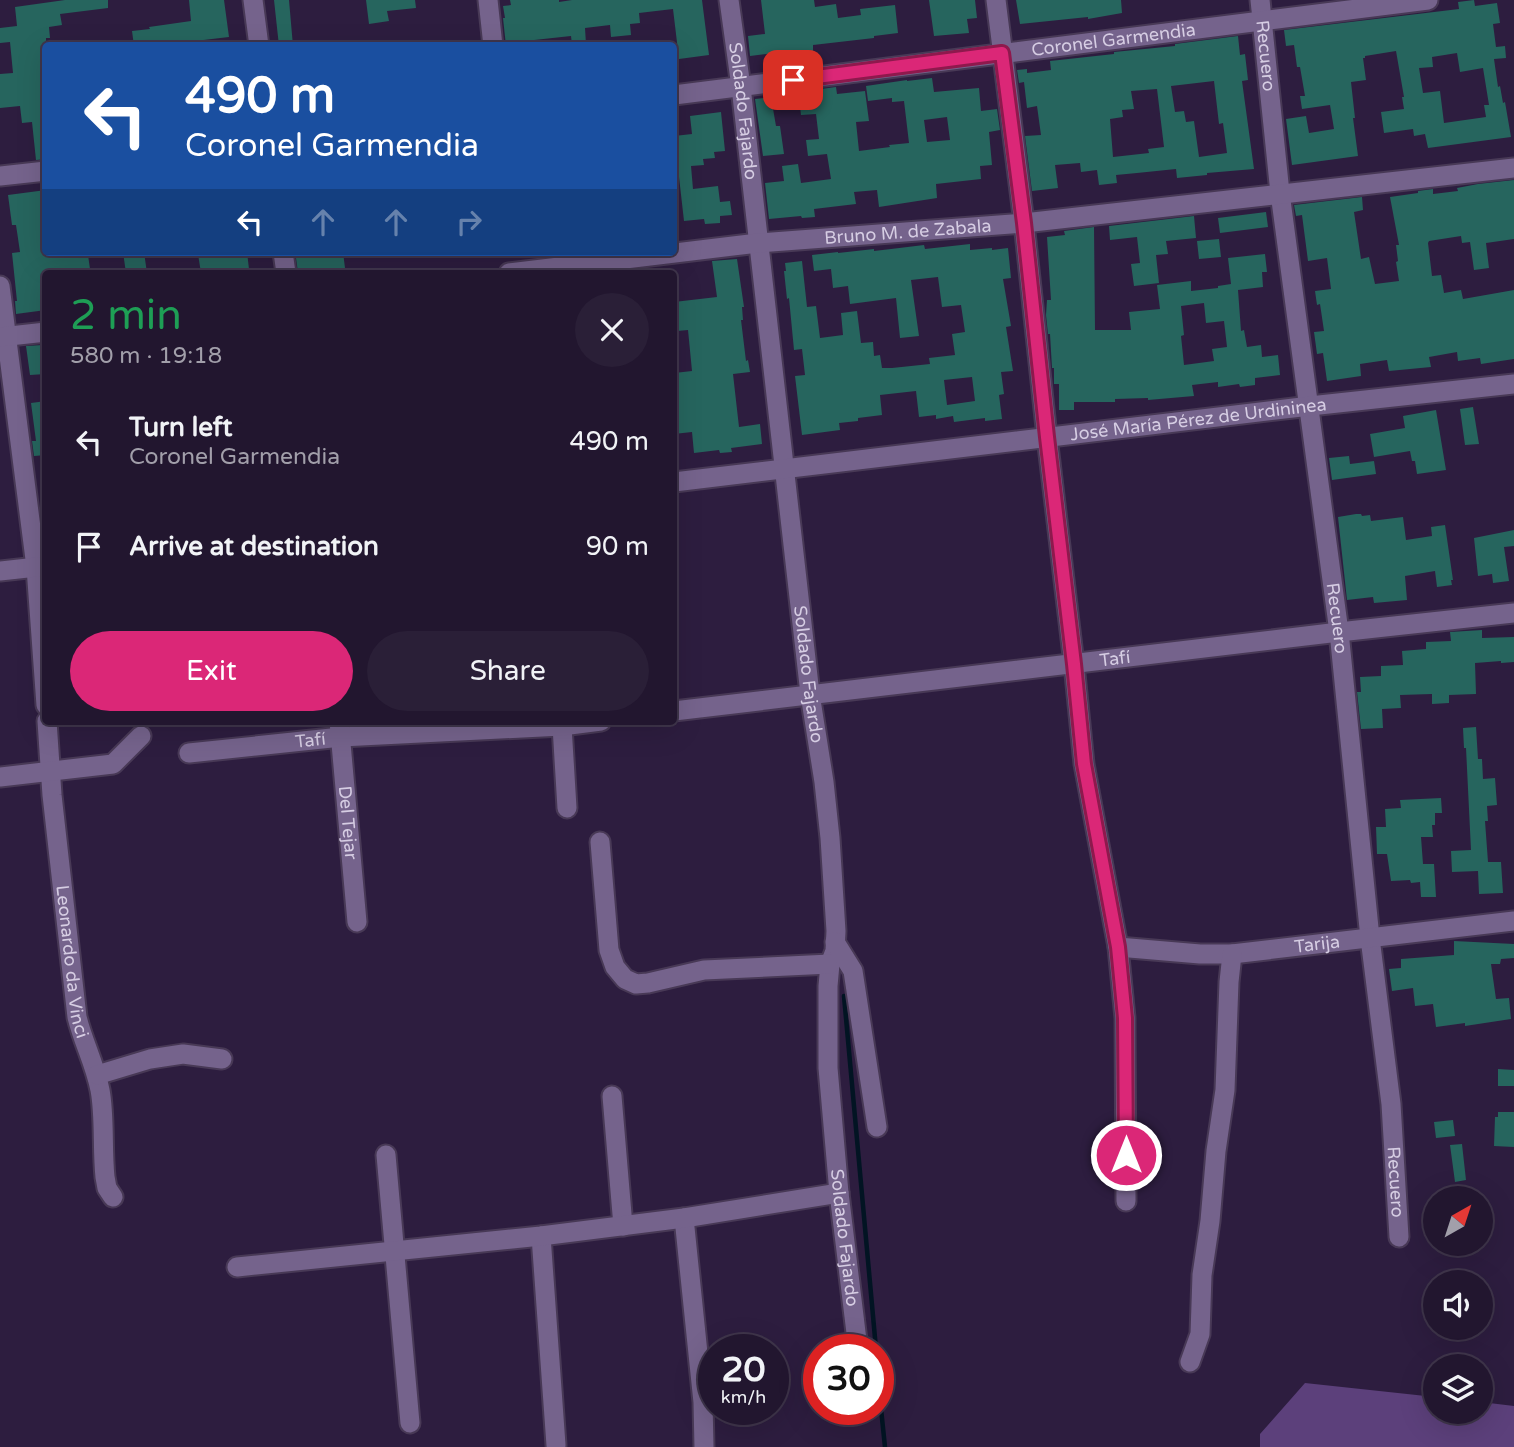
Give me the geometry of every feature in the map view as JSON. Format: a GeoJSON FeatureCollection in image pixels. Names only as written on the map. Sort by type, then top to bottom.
{"type":"FeatureCollection","features":[{"type":"Feature","properties":{"kind":"street"},"geometry":{"type":"LineString","coordinates":[[253,0],[258,42]]}},
{"type":"Feature","properties":{"kind":"street"},"geometry":{"type":"LineString","coordinates":[[488,0],[493,42]]}},
{"type":"Feature","properties":{"kind":"street","name":"Soldado Fajardo"},"geometry":{"type":"LineString","coordinates":[[729,0],[810,694],[830,838],[836,931],[828,986],[828,1069],[839,1194],[856,1334]]}},
{"type":"Feature","properties":{"kind":"street"},"geometry":{"type":"LineString","coordinates":[[996,0],[1024,223],[1084,764],[1118,947],[1125,1018],[1126,1201]]}},
{"type":"Feature","properties":{"kind":"street","name":"Coronel Garmendia"},"geometry":{"type":"LineString","coordinates":[[677,95],[1002,53],[1261,10],[1428,0]]}},
{"type":"Feature","properties":{"kind":"street","name":"Recuero"},"geometry":{"type":"LineString","coordinates":[[1261,10],[1280,193],[1339,632],[1370,938],[1391,1104],[1399,1237]]}},
{"type":"Feature","properties":{"kind":"street","name":"Bruno M. de Zabala"},"geometry":{"type":"LineString","coordinates":[[677,251],[1024,223],[1514,168]]}},
{"type":"Feature","properties":{"kind":"street"},"geometry":{"type":"LineString","coordinates":[[0,176],[42,171]]}},
{"type":"Feature","properties":{"kind":"street","name":"Bruno M. de Zabala"},"geometry":{"type":"LineString","coordinates":[[517,267],[627,256]]}},
{"type":"Feature","properties":{"kind":"street"},"geometry":{"type":"LineString","coordinates":[[0,286],[3,337],[41,566],[42,594]]}},
{"type":"Feature","properties":{"kind":"street"},"geometry":{"type":"LineString","coordinates":[[3,337],[42,332]]}},
{"type":"Feature","properties":{"kind":"street","name":"José María Pérez de Urdininea"},"geometry":{"type":"LineString","coordinates":[[677,482],[1514,384]]}},
{"type":"Feature","properties":{"kind":"street"},"geometry":{"type":"LineString","coordinates":[[0,571],[41,566]]}},
{"type":"Feature","properties":{"kind":"street","name":"Tafí"},"geometry":{"type":"LineString","coordinates":[[677,711],[1514,613]]}},
{"type":"Feature","properties":{"kind":"street","name":"Leonardo da Vinci"},"geometry":{"type":"LineString","coordinates":[[47,725],[77,1017],[101,1092],[105,1177],[107,1188],[113,1197]]}},
{"type":"Feature","properties":{"kind":"street","name":"Tafí"},"geometry":{"type":"LineString","coordinates":[[189,753],[340,729],[506,725]]}},
{"type":"Feature","properties":{"kind":"street"},"geometry":{"type":"LineString","coordinates":[[548,725],[567,808]]}},
{"type":"Feature","properties":{"kind":"street","name":"Del Tejar"},"geometry":{"type":"LineString","coordinates":[[340,729],[357,922]]}},
{"type":"Feature","properties":{"kind":"street"},"geometry":{"type":"LineString","coordinates":[[0,777],[113,764],[141,736]]}},
{"type":"Feature","properties":{"kind":"street"},"geometry":{"type":"LineString","coordinates":[[600,842],[609,950],[615,967],[625,979],[636,984],[704,970],[830,964]]}},
{"type":"Feature","properties":{"kind":"street","name":"Tarija"},"geometry":{"type":"LineString","coordinates":[[1118,947],[1232,954],[1514,920]]}},
{"type":"Feature","properties":{"kind":"street"},"geometry":{"type":"LineString","coordinates":[[835,943],[853,971],[877,1127]]}},
{"type":"Feature","properties":{"kind":"street"},"geometry":{"type":"LineString","coordinates":[[1190,1362],[1200,1334],[1202,1275],[1225,1090],[1232,954]]}},
{"type":"Feature","properties":{"kind":"street"},"geometry":{"type":"LineString","coordinates":[[97,1075],[150,1059],[183,1054],[222,1059]]}},
{"type":"Feature","properties":{"kind":"street"},"geometry":{"type":"LineString","coordinates":[[612,1096],[623,1226]]}},
{"type":"Feature","properties":{"kind":"street"},"geometry":{"type":"LineString","coordinates":[[386,1155],[410,1423]]}},
{"type":"Feature","properties":{"kind":"street"},"geometry":{"type":"LineString","coordinates":[[237,1267],[541,1236],[684,1218],[839,1194]]}},
{"type":"Feature","properties":{"kind":"street"},"geometry":{"type":"LineString","coordinates":[[684,1218],[703,1402],[704,1447]]}},
{"type":"Feature","properties":{"kind":"street"},"geometry":{"type":"LineString","coordinates":[[541,1236],[556,1446]]}},
{"type":"Feature","properties":{"kind":"shaded area"},"geometry":{"type":"Polygon","coordinates":[[[1305,1383],[1423,1396],[1423,1424],[1493,1424],[1493,1403],[1514,1406],[1514,1447],[1260,1447],[1260,1434],[1305,1383]]]}},
{"type":"Feature","properties":{"kind":"building"},"geometry":{"type":"Polygon","coordinates":[[[65,0],[108,0],[108,8],[60,14],[62,25],[49,27],[50,38],[42,42],[42,159],[36,160],[32,122],[22,123],[20,106],[0,108],[0,74],[13,73],[10,42],[0,43],[0,28],[17,26],[15,7],[65,0]]]}},
{"type":"Feature","properties":{"kind":"building"},"geometry":{"type":"Polygon","coordinates":[[[189,0],[224,0],[229,37],[186,42],[133,42],[132,31],[191,21],[189,0]]]}},
{"type":"Feature","properties":{"kind":"building"},"geometry":{"type":"Polygon","coordinates":[[[274,0],[289,0],[293,42],[279,42],[274,0]]]}},
{"type":"Feature","properties":{"kind":"building"},"geometry":{"type":"Polygon","coordinates":[[[366,0],[415,0],[416,8],[387,11],[389,21],[369,24],[366,0]]]}},
{"type":"Feature","properties":{"kind":"building"},"geometry":{"type":"Polygon","coordinates":[[[510,0],[702,0],[709,55],[679,59],[673,9],[639,13],[640,23],[630,24],[631,35],[611,37],[610,25],[585,28],[586,42],[572,42],[571,36],[506,42],[503,6],[511,5],[510,0]]]}},
{"type":"Feature","properties":{"kind":"building"},"geometry":{"type":"Polygon","coordinates":[[[761,0],[814,0],[815,7],[836,4],[838,18],[861,15],[860,9],[895,5],[898,33],[813,45],[813,51],[750,56],[748,36],[765,34],[761,0]]]}},
{"type":"Feature","properties":{"kind":"building"},"geometry":{"type":"Polygon","coordinates":[[[929,0],[975,0],[977,18],[967,19],[969,33],[934,36],[929,0]]]}},
{"type":"Feature","properties":{"kind":"building"},"geometry":{"type":"Polygon","coordinates":[[[1016,0],[1121,0],[1122,13],[1088,19],[1020,24],[1016,0]]]}},
{"type":"Feature","properties":{"kind":"building"},"geometry":{"type":"Polygon","coordinates":[[[1474,0],[1475,6],[1497,3],[1500,23],[1493,24],[1496,47],[1505,46],[1506,58],[1494,59],[1511,137],[1428,148],[1425,134],[1414,136],[1413,129],[1384,133],[1381,112],[1404,109],[1396,51],[1365,56],[1366,80],[1351,82],[1358,156],[1292,165],[1286,119],[1306,116],[1309,133],[1334,129],[1330,105],[1302,109],[1300,96],[1305,96],[1300,67],[1297,67],[1294,45],[1286,46],[1284,30],[1459,9],[1458,2],[1474,0]],[[1457,53],[1432,57],[1433,67],[1419,68],[1423,93],[1440,91],[1444,123],[1486,117],[1484,105],[1489,105],[1483,68],[1460,72],[1457,53]]]}},
{"type":"Feature","properties":{"kind":"building"},"geometry":{"type":"Polygon","coordinates":[[[1238,36],[1240,55],[1245,54],[1248,80],[1242,81],[1254,169],[1177,178],[1176,169],[1116,175],[1117,183],[1099,185],[1097,170],[1081,172],[1080,163],[1055,165],[1058,188],[1032,191],[1025,136],[1041,135],[1037,106],[1027,108],[1024,82],[1019,83],[1017,70],[1027,69],[1027,73],[1051,70],[1050,61],[1238,36]],[[1214,81],[1171,86],[1175,112],[1184,111],[1186,122],[1194,121],[1199,157],[1227,153],[1223,123],[1219,124],[1214,81]],[[1157,89],[1131,91],[1134,109],[1122,110],[1123,117],[1110,119],[1113,157],[1149,153],[1148,149],[1164,147],[1157,89]]]}},
{"type":"Feature","properties":{"kind":"building"},"geometry":{"type":"Polygon","coordinates":[[[932,78],[934,92],[979,88],[981,111],[997,109],[1000,130],[989,132],[992,165],[980,166],[981,179],[936,184],[937,198],[879,207],[877,190],[854,192],[856,204],[814,209],[815,217],[769,219],[765,183],[784,181],[782,166],[798,164],[801,183],[831,179],[827,154],[808,156],[806,140],[819,139],[816,114],[801,115],[799,97],[814,95],[813,90],[836,87],[837,94],[865,91],[869,121],[856,122],[859,151],[890,147],[889,145],[909,143],[904,101],[892,102],[892,98],[868,101],[866,86],[932,78]],[[947,117],[924,120],[927,142],[950,140],[947,117]]]}},
{"type":"Feature","properties":{"kind":"building"},"geometry":{"type":"Polygon","coordinates":[[[771,97],[776,126],[780,126],[784,154],[763,156],[755,99],[771,97]]]}},
{"type":"Feature","properties":{"kind":"building"},"geometry":{"type":"Polygon","coordinates":[[[721,112],[725,151],[714,152],[715,158],[703,159],[704,165],[691,166],[693,189],[718,186],[720,202],[730,201],[732,215],[720,216],[720,223],[705,224],[704,219],[684,221],[679,177],[677,178],[677,136],[692,134],[690,116],[721,112]]]}},
{"type":"Feature","properties":{"kind":"building"},"geometry":{"type":"Polygon","coordinates":[[[1514,180],[1514,239],[1486,243],[1489,268],[1474,270],[1470,242],[1462,243],[1461,236],[1428,243],[1432,276],[1441,275],[1444,293],[1461,290],[1463,299],[1514,290],[1514,359],[1481,364],[1480,358],[1458,361],[1457,352],[1429,357],[1431,367],[1389,371],[1387,360],[1360,364],[1361,376],[1327,381],[1323,353],[1317,354],[1314,332],[1324,331],[1315,291],[1331,289],[1327,258],[1308,261],[1302,215],[1296,216],[1294,205],[1362,197],[1363,210],[1354,212],[1361,259],[1369,257],[1375,284],[1399,281],[1396,245],[1399,245],[1390,197],[1433,189],[1433,194],[1458,191],[1457,188],[1514,180]]]}},
{"type":"Feature","properties":{"kind":"building"},"geometry":{"type":"Polygon","coordinates":[[[42,191],[42,256],[88,256],[90,269],[42,270],[42,311],[16,314],[12,253],[20,252],[16,225],[12,225],[8,195],[42,191]]]}},
{"type":"Feature","properties":{"kind":"building"},"geometry":{"type":"Polygon","coordinates":[[[1266,212],[1268,227],[1220,233],[1218,218],[1266,212]]]}},
{"type":"Feature","properties":{"kind":"building"},"geometry":{"type":"Polygon","coordinates":[[[1194,216],[1196,238],[1166,241],[1168,254],[1156,255],[1159,283],[1134,286],[1131,264],[1140,263],[1137,237],[1110,240],[1109,226],[1194,216]]]}},
{"type":"Feature","properties":{"kind":"building"},"geometry":{"type":"Polygon","coordinates":[[[1094,227],[1095,330],[1131,330],[1129,312],[1160,309],[1157,285],[1191,281],[1191,291],[1218,288],[1231,284],[1228,258],[1265,254],[1267,272],[1262,272],[1263,287],[1238,290],[1241,331],[1244,330],[1247,347],[1261,345],[1262,357],[1278,355],[1280,375],[1255,378],[1255,385],[1240,387],[1239,384],[1218,387],[1218,382],[1192,385],[1194,396],[1074,402],[1074,410],[1059,410],[1059,384],[1054,384],[1046,315],[1047,300],[1051,300],[1047,237],[1065,235],[1064,231],[1094,227]],[[1204,303],[1181,306],[1184,365],[1214,361],[1212,349],[1227,347],[1224,321],[1206,323],[1204,303]]]}},
{"type":"Feature","properties":{"kind":"building"},"geometry":{"type":"Polygon","coordinates":[[[1219,239],[1221,257],[1199,259],[1197,241],[1219,239]]]}},
{"type":"Feature","properties":{"kind":"building"},"geometry":{"type":"Polygon","coordinates":[[[970,244],[970,250],[1008,248],[1011,278],[1003,279],[1011,326],[1006,327],[1013,371],[1001,372],[1004,394],[999,395],[1002,419],[954,422],[953,416],[936,419],[936,415],[919,417],[916,391],[880,395],[882,415],[839,423],[840,430],[802,435],[795,376],[805,375],[802,349],[794,350],[785,263],[802,261],[807,307],[816,306],[820,338],[843,335],[841,313],[857,311],[861,343],[873,342],[874,356],[880,355],[882,368],[892,368],[930,364],[929,358],[955,355],[952,334],[965,332],[961,305],[942,307],[938,277],[911,280],[919,336],[900,338],[896,298],[850,304],[848,286],[833,288],[831,269],[814,271],[812,255],[924,245],[925,249],[970,244]],[[972,377],[944,380],[947,405],[975,401],[972,377]]]}},
{"type":"Feature","properties":{"kind":"building"},"geometry":{"type":"Polygon","coordinates":[[[124,256],[145,256],[147,270],[126,270],[124,256]]]}},
{"type":"Feature","properties":{"kind":"building"},"geometry":{"type":"Polygon","coordinates":[[[198,256],[247,256],[249,269],[201,270],[198,256]]]}},
{"type":"Feature","properties":{"kind":"building"},"geometry":{"type":"Polygon","coordinates":[[[344,256],[345,268],[298,270],[296,258],[344,256]]]}},
{"type":"Feature","properties":{"kind":"building"},"geometry":{"type":"Polygon","coordinates":[[[737,259],[744,307],[741,320],[750,372],[733,374],[739,427],[760,424],[762,444],[731,448],[732,452],[720,453],[719,450],[694,453],[692,432],[677,434],[677,373],[692,371],[688,330],[677,331],[677,302],[717,297],[712,261],[737,259]]]}},
{"type":"Feature","properties":{"kind":"building"},"geometry":{"type":"Polygon","coordinates":[[[42,345],[42,374],[30,375],[26,346],[42,345]]]}},
{"type":"Feature","properties":{"kind":"building"},"geometry":{"type":"Polygon","coordinates":[[[42,402],[42,455],[34,456],[32,441],[36,441],[31,403],[42,402]]]}},
{"type":"Feature","properties":{"kind":"building"},"geometry":{"type":"Polygon","coordinates":[[[1473,407],[1479,444],[1465,445],[1460,409],[1473,407]]]}},
{"type":"Feature","properties":{"kind":"building"},"geometry":{"type":"Polygon","coordinates":[[[1436,410],[1446,470],[1417,474],[1410,451],[1374,457],[1370,434],[1405,428],[1403,416],[1436,410]]]}},
{"type":"Feature","properties":{"kind":"building"},"geometry":{"type":"Polygon","coordinates":[[[1349,456],[1350,464],[1374,461],[1376,474],[1332,480],[1329,458],[1349,456]]]}},
{"type":"Feature","properties":{"kind":"building"},"geometry":{"type":"Polygon","coordinates":[[[1370,515],[1371,521],[1403,517],[1406,540],[1432,536],[1431,527],[1445,525],[1452,585],[1437,587],[1435,571],[1405,576],[1407,600],[1374,603],[1373,597],[1347,600],[1338,517],[1370,515]]]}},
{"type":"Feature","properties":{"kind":"building"},"geometry":{"type":"Polygon","coordinates":[[[1514,530],[1514,546],[1504,547],[1509,581],[1493,583],[1492,574],[1478,576],[1474,538],[1514,530]]]}},
{"type":"Feature","properties":{"kind":"building"},"geometry":{"type":"Polygon","coordinates":[[[1482,630],[1482,638],[1514,637],[1514,662],[1475,663],[1476,694],[1449,695],[1449,703],[1432,704],[1432,694],[1400,695],[1401,708],[1382,709],[1383,728],[1361,729],[1357,692],[1361,692],[1360,677],[1381,676],[1381,666],[1403,665],[1402,651],[1426,649],[1426,642],[1451,641],[1450,632],[1482,630]]]}},
{"type":"Feature","properties":{"kind":"building"},"geometry":{"type":"Polygon","coordinates":[[[1476,727],[1478,759],[1482,759],[1483,779],[1495,778],[1497,805],[1487,806],[1488,821],[1485,821],[1488,862],[1501,862],[1503,893],[1479,894],[1478,871],[1452,872],[1451,851],[1471,850],[1463,728],[1476,727]]]}},
{"type":"Feature","properties":{"kind":"building"},"geometry":{"type":"Polygon","coordinates":[[[1441,798],[1442,813],[1435,813],[1433,837],[1421,837],[1423,864],[1434,864],[1436,897],[1421,897],[1420,882],[1391,881],[1387,854],[1377,854],[1376,827],[1386,827],[1385,809],[1401,808],[1400,800],[1441,798]]]}},
{"type":"Feature","properties":{"kind":"building"},"geometry":{"type":"Polygon","coordinates":[[[1454,941],[1514,944],[1514,958],[1501,959],[1500,964],[1491,964],[1496,999],[1509,998],[1511,1019],[1436,1027],[1433,1004],[1415,1006],[1413,988],[1392,991],[1389,969],[1401,968],[1401,959],[1454,955],[1454,941]]]}},
{"type":"Feature","properties":{"kind":"building"},"geometry":{"type":"Polygon","coordinates":[[[1498,1069],[1514,1070],[1514,1086],[1498,1086],[1498,1069]]]}},
{"type":"Feature","properties":{"kind":"building"},"geometry":{"type":"Polygon","coordinates":[[[1498,1112],[1514,1112],[1514,1147],[1494,1146],[1495,1117],[1498,1117],[1498,1112]]]}},
{"type":"Feature","properties":{"kind":"building"},"geometry":{"type":"Polygon","coordinates":[[[1453,1120],[1455,1136],[1436,1138],[1434,1122],[1453,1120]]]}},
{"type":"Feature","properties":{"kind":"building"},"geometry":{"type":"Polygon","coordinates":[[[1462,1144],[1466,1180],[1455,1182],[1450,1145],[1462,1144]]]}},
{"type":"Feature","properties":{"kind":"waterway"},"geometry":{"type":"LineString","coordinates":[[844,996],[875,1334]]}},
{"type":"Feature","properties":{"kind":"waterway"},"geometry":{"type":"LineString","coordinates":[[883,1425],[885,1447]]}},
{"type":"Feature","properties":{"kind":"route"},"geometry":{"type":"LineString","coordinates":[[793,80],[1002,53],[1024,223],[1084,764],[1118,947],[1125,1018],[1126,1155]]}}]}
